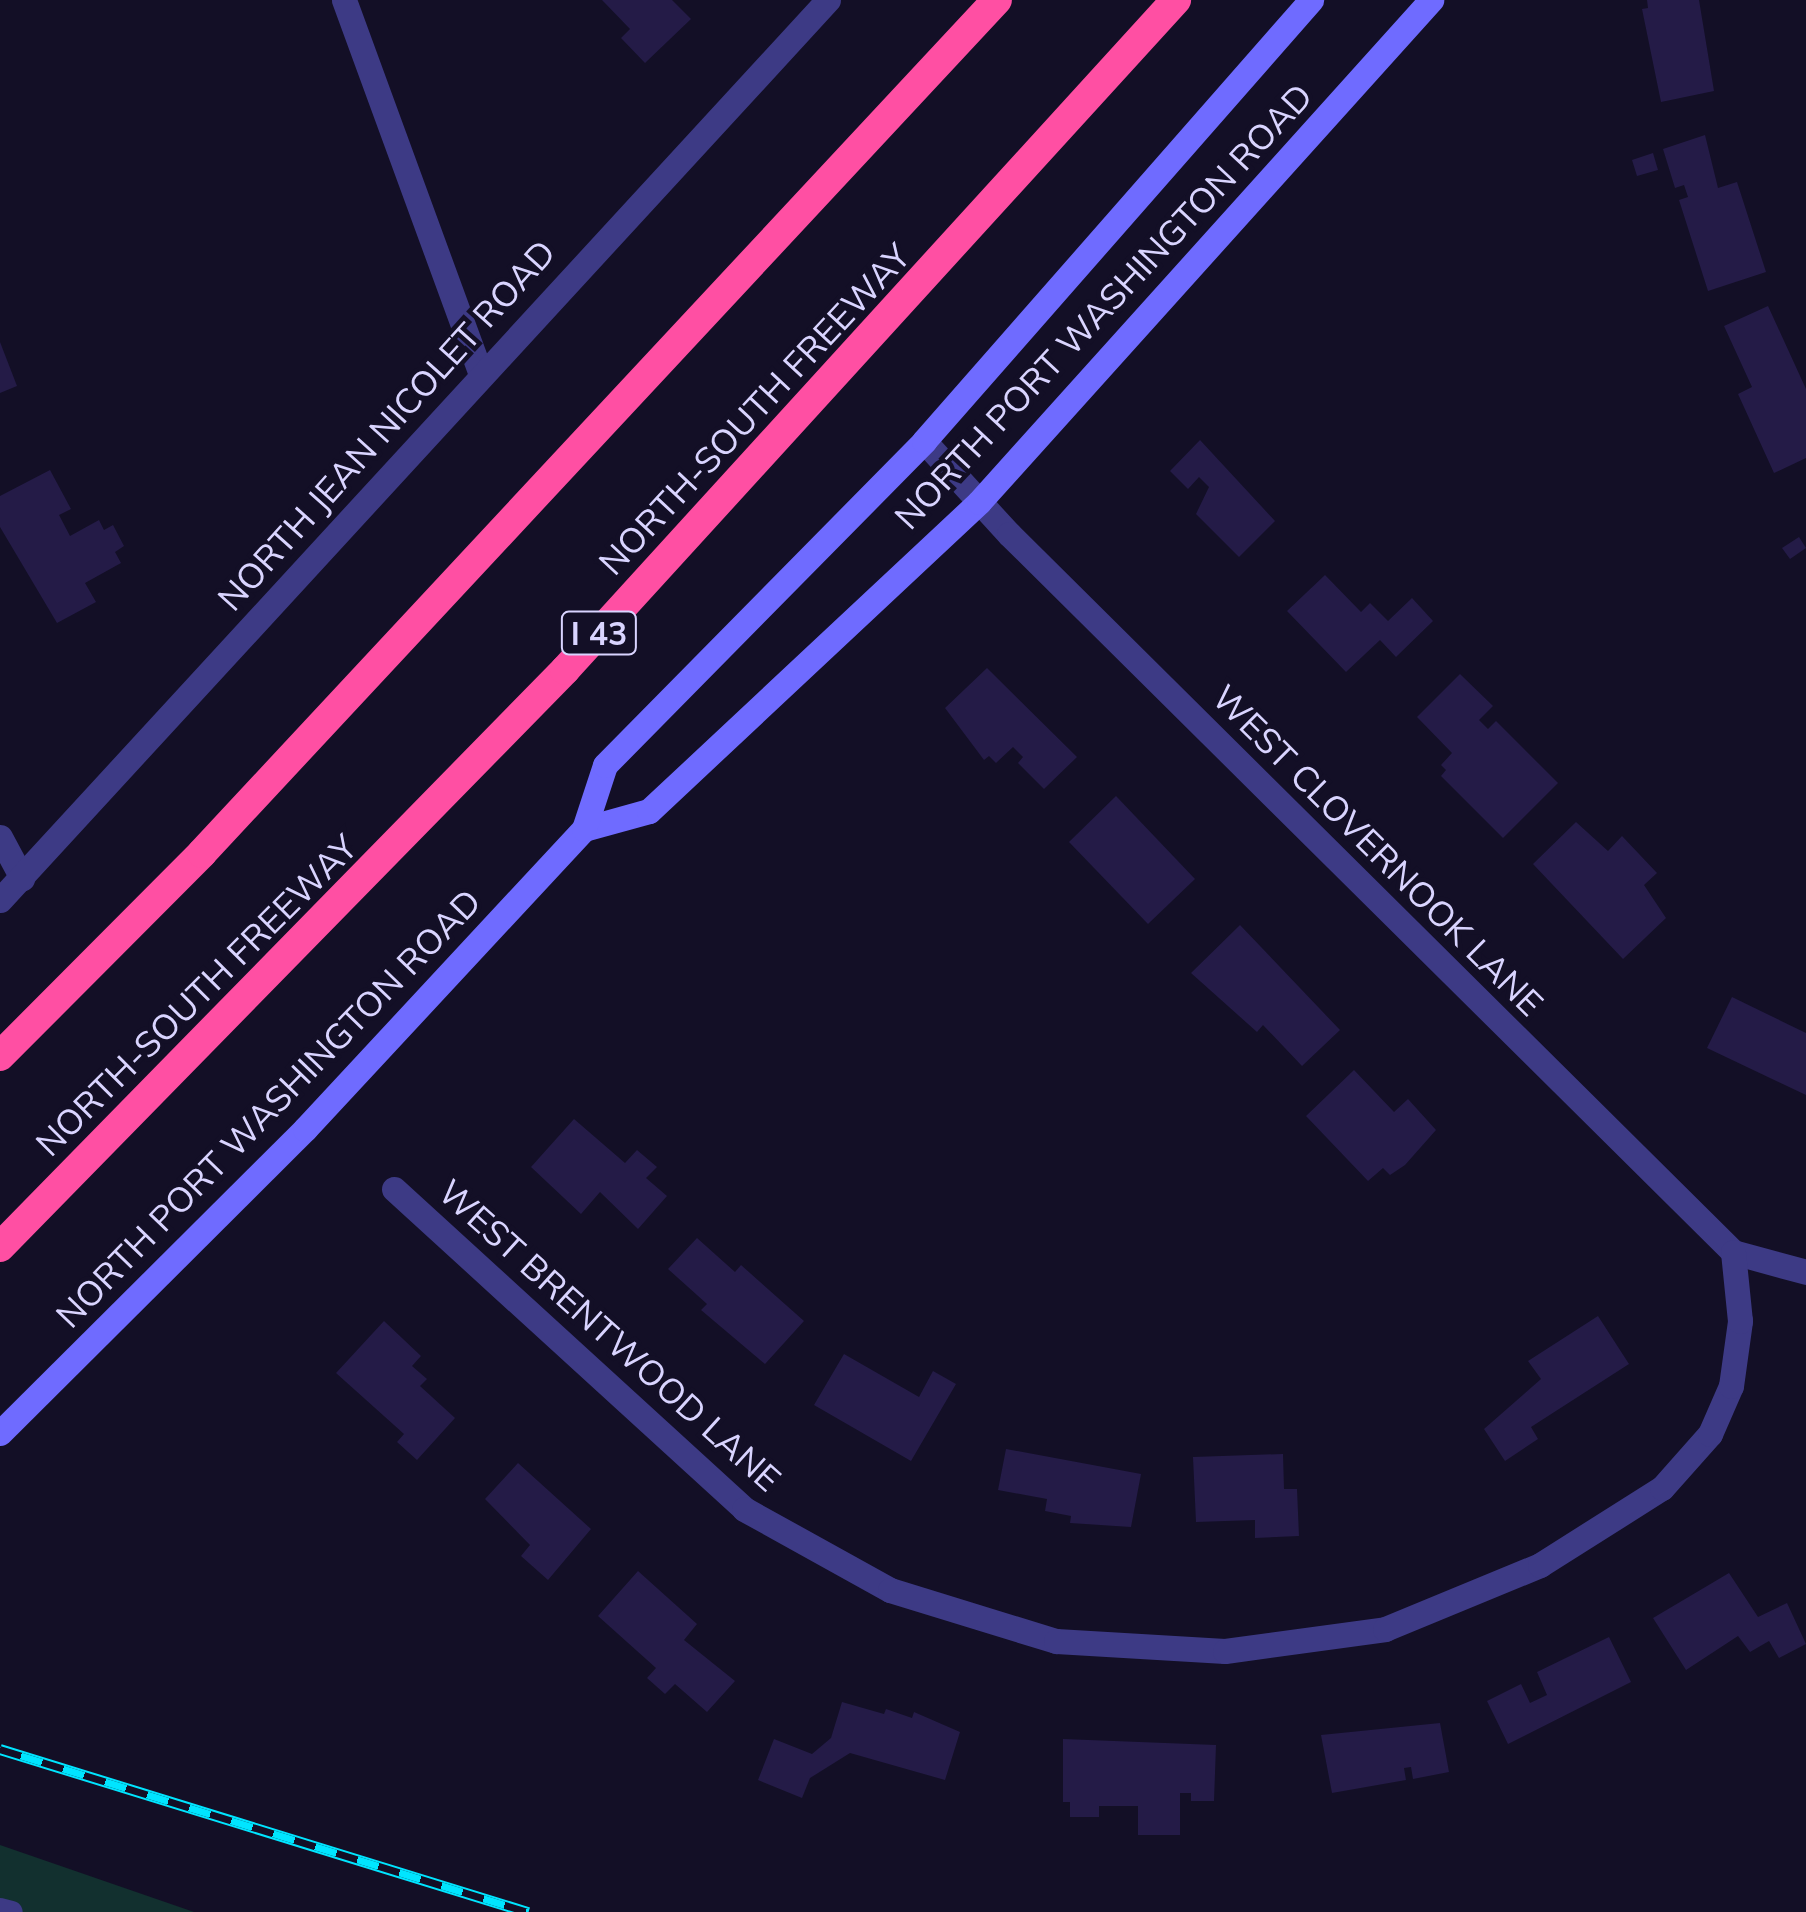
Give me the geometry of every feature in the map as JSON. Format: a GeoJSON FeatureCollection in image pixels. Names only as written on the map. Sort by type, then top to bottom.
{"type":"FeatureCollection","features":[{"type":"Feature","properties":{"kind":"highway"},"geometry":{"type":"LineString","coordinates":[[0,1056],[216,838],[997,0]]}},
{"type":"Feature","properties":{"kind":"highway","name":"NORTH-SOUTH FREEWAY"},"geometry":{"type":"LineString","coordinates":[[0,1246],[565,670],[1176,0]]}},
{"type":"Feature","properties":{"kind":"main road","name":"NORTH PORT WASHINGTON ROAD"},"geometry":{"type":"LineString","coordinates":[[0,1433],[305,1129],[584,829],[604,765],[924,441],[1311,0]]}},
{"type":"Feature","properties":{"kind":"main road","name":"NORTH PORT WASHINGTON ROAD"},"geometry":{"type":"LineString","coordinates":[[584,829],[649,811],[979,502],[1432,0]]}},
{"type":"Feature","properties":{"kind":"street"},"geometry":{"type":"LineString","coordinates":[[344,0],[480,372]]}},
{"type":"Feature","properties":{"kind":"street","name":"NORTH JEAN NICOLET ROAD"},"geometry":{"type":"LineString","coordinates":[[0,900],[480,372],[828,0]]}},
{"type":"Feature","properties":{"kind":"street","name":"WEST CLOVERNOOK LANE"},"geometry":{"type":"LineString","coordinates":[[924,441],[979,502],[1733,1252],[1806,1272]]}},
{"type":"Feature","properties":{"kind":"street"},"geometry":{"type":"LineString","coordinates":[[0,836],[22,878]]}},
{"type":"Feature","properties":{"kind":"street","name":"WEST BRENTWOOD LANE"},"geometry":{"type":"LineString","coordinates":[[394,1189],[744,1509],[890,1590],[1056,1641],[1225,1651],[1385,1629],[1540,1565],[1662,1488],[1710,1434],[1731,1386],[1740,1321],[1733,1252]]}},
{"type":"Feature","properties":{"kind":"lane"},"geometry":{"type":"LineString","coordinates":[[0,1909],[12,1912]]}},
{"type":"Feature","properties":{"kind":"green space"},"geometry":{"type":"Polygon","coordinates":[[[0,1845],[194,1912],[0,1912],[0,1845]]]}},
{"type":"Feature","properties":{"kind":"building"},"geometry":{"type":"Polygon","coordinates":[[[602,0],[672,0],[691,19],[645,63],[621,38],[630,29],[602,0]]]}},
{"type":"Feature","properties":{"kind":"building"},"geometry":{"type":"Polygon","coordinates":[[[1647,0],[1699,0],[1714,91],[1661,102],[1642,9],[1648,8],[1647,0]]]}},
{"type":"Feature","properties":{"kind":"building"},"geometry":{"type":"Polygon","coordinates":[[[1705,135],[1718,188],[1737,182],[1766,272],[1708,291],[1679,200],[1688,197],[1684,185],[1675,188],[1663,149],[1705,135]]]}},
{"type":"Feature","properties":{"kind":"building"},"geometry":{"type":"Polygon","coordinates":[[[1653,153],[1658,170],[1637,176],[1632,160],[1653,153]]]}},
{"type":"Feature","properties":{"kind":"building"},"geometry":{"type":"Polygon","coordinates":[[[1768,306],[1806,389],[1806,458],[1774,473],[1738,394],[1752,387],[1724,326],[1768,306]]]}},
{"type":"Feature","properties":{"kind":"building"},"geometry":{"type":"Polygon","coordinates":[[[0,342],[17,386],[0,393],[0,342]]]}},
{"type":"Feature","properties":{"kind":"building"},"geometry":{"type":"Polygon","coordinates":[[[1200,440],[1275,521],[1239,557],[1196,514],[1209,487],[1199,477],[1188,489],[1170,471],[1200,440]]]}},
{"type":"Feature","properties":{"kind":"building"},"geometry":{"type":"Polygon","coordinates":[[[50,470],[71,509],[59,515],[70,536],[99,520],[104,530],[113,525],[124,546],[115,552],[121,563],[85,583],[96,602],[57,623],[0,527],[0,496],[50,470]]]}},
{"type":"Feature","properties":{"kind":"building"},"geometry":{"type":"Polygon","coordinates":[[[1799,537],[1806,548],[1790,559],[1782,548],[1799,537]]]}},
{"type":"Feature","properties":{"kind":"building"},"geometry":{"type":"Polygon","coordinates":[[[1325,575],[1361,612],[1370,603],[1388,621],[1412,598],[1433,621],[1396,657],[1380,640],[1346,672],[1287,611],[1325,575]]]}},
{"type":"Feature","properties":{"kind":"building"},"geometry":{"type":"Polygon","coordinates":[[[987,668],[1077,757],[1044,789],[1018,763],[1023,757],[1013,747],[996,763],[989,756],[984,760],[945,708],[987,668]]]}},
{"type":"Feature","properties":{"kind":"building"},"geometry":{"type":"Polygon","coordinates":[[[1460,674],[1493,706],[1479,720],[1488,729],[1496,721],[1558,783],[1503,838],[1441,776],[1446,770],[1441,765],[1452,753],[1417,717],[1460,674]]]}},
{"type":"Feature","properties":{"kind":"building"},"geometry":{"type":"Polygon","coordinates":[[[1116,796],[1195,879],[1148,924],[1069,842],[1116,796]]]}},
{"type":"Feature","properties":{"kind":"building"},"geometry":{"type":"Polygon","coordinates":[[[1576,822],[1608,851],[1622,836],[1657,873],[1644,885],[1666,918],[1623,959],[1533,864],[1576,822]]]}},
{"type":"Feature","properties":{"kind":"building"},"geometry":{"type":"Polygon","coordinates":[[[1240,925],[1340,1030],[1302,1066],[1263,1025],[1257,1032],[1191,973],[1240,925]]]}},
{"type":"Feature","properties":{"kind":"building"},"geometry":{"type":"Polygon","coordinates":[[[1732,997],[1806,1033],[1806,1095],[1707,1048],[1732,997]]]}},
{"type":"Feature","properties":{"kind":"building"},"geometry":{"type":"Polygon","coordinates":[[[1354,1070],[1394,1112],[1408,1099],[1436,1130],[1405,1165],[1390,1175],[1383,1168],[1368,1181],[1306,1116],[1354,1070]]]}},
{"type":"Feature","properties":{"kind":"building"},"geometry":{"type":"Polygon","coordinates":[[[574,1119],[625,1163],[637,1150],[657,1167],[646,1178],[667,1196],[638,1229],[600,1192],[581,1214],[531,1167],[574,1119]]]}},
{"type":"Feature","properties":{"kind":"building"},"geometry":{"type":"Polygon","coordinates":[[[697,1238],[735,1272],[741,1265],[804,1321],[765,1364],[701,1310],[707,1304],[668,1269],[697,1238]]]}},
{"type":"Feature","properties":{"kind":"building"},"geometry":{"type":"Polygon","coordinates":[[[1598,1316],[1629,1364],[1531,1427],[1538,1439],[1505,1461],[1484,1429],[1541,1379],[1528,1361],[1598,1316]]]}},
{"type":"Feature","properties":{"kind":"building"},"geometry":{"type":"Polygon","coordinates":[[[384,1321],[421,1356],[412,1366],[427,1379],[420,1386],[455,1418],[417,1460],[397,1442],[404,1434],[336,1373],[384,1321]]]}},
{"type":"Feature","properties":{"kind":"building"},"geometry":{"type":"Polygon","coordinates":[[[844,1354],[919,1397],[933,1371],[956,1384],[911,1461],[814,1405],[844,1354]]]}},
{"type":"Feature","properties":{"kind":"building"},"geometry":{"type":"Polygon","coordinates":[[[1006,1449],[1141,1474],[1131,1527],[1070,1523],[1071,1516],[1045,1511],[1047,1499],[998,1490],[1006,1449]]]}},
{"type":"Feature","properties":{"kind":"building"},"geometry":{"type":"Polygon","coordinates":[[[1283,1454],[1284,1489],[1297,1489],[1299,1536],[1255,1538],[1255,1520],[1196,1522],[1193,1457],[1283,1454]]]}},
{"type":"Feature","properties":{"kind":"building"},"geometry":{"type":"Polygon","coordinates":[[[518,1463],[591,1529],[548,1580],[521,1556],[530,1545],[485,1499],[518,1463]]]}},
{"type":"Feature","properties":{"kind":"building"},"geometry":{"type":"Polygon","coordinates":[[[638,1571],[697,1624],[684,1640],[735,1681],[707,1712],[675,1684],[665,1694],[647,1678],[656,1668],[598,1616],[638,1571]]]}},
{"type":"Feature","properties":{"kind":"building"},"geometry":{"type":"Polygon","coordinates":[[[1729,1573],[1758,1617],[1787,1603],[1806,1644],[1779,1658],[1769,1641],[1750,1652],[1738,1636],[1686,1670],[1653,1618],[1729,1573]]]}},
{"type":"Feature","properties":{"kind":"building"},"geometry":{"type":"Polygon","coordinates":[[[1609,1637],[1631,1682],[1508,1744],[1487,1701],[1521,1684],[1530,1703],[1547,1695],[1537,1672],[1609,1637]]]}},
{"type":"Feature","properties":{"kind":"building"},"geometry":{"type":"Polygon","coordinates":[[[842,1702],[912,1718],[914,1712],[960,1732],[945,1780],[850,1753],[810,1778],[802,1798],[758,1780],[774,1739],[812,1754],[831,1738],[842,1702]]]}},
{"type":"Feature","properties":{"kind":"building"},"geometry":{"type":"Polygon","coordinates":[[[1440,1723],[1449,1772],[1413,1779],[1411,1767],[1404,1768],[1406,1780],[1332,1793],[1321,1735],[1440,1723]]]}},
{"type":"Feature","properties":{"kind":"building"},"geometry":{"type":"Polygon","coordinates":[[[1063,1739],[1216,1745],[1214,1801],[1191,1801],[1191,1793],[1180,1793],[1180,1835],[1138,1835],[1138,1806],[1099,1806],[1099,1817],[1070,1817],[1070,1802],[1063,1802],[1063,1739]]]}},
{"type":"Feature","properties":{"kind":"railway"},"geometry":{"type":"LineString","coordinates":[[0,1749],[528,1912]]}}]}
